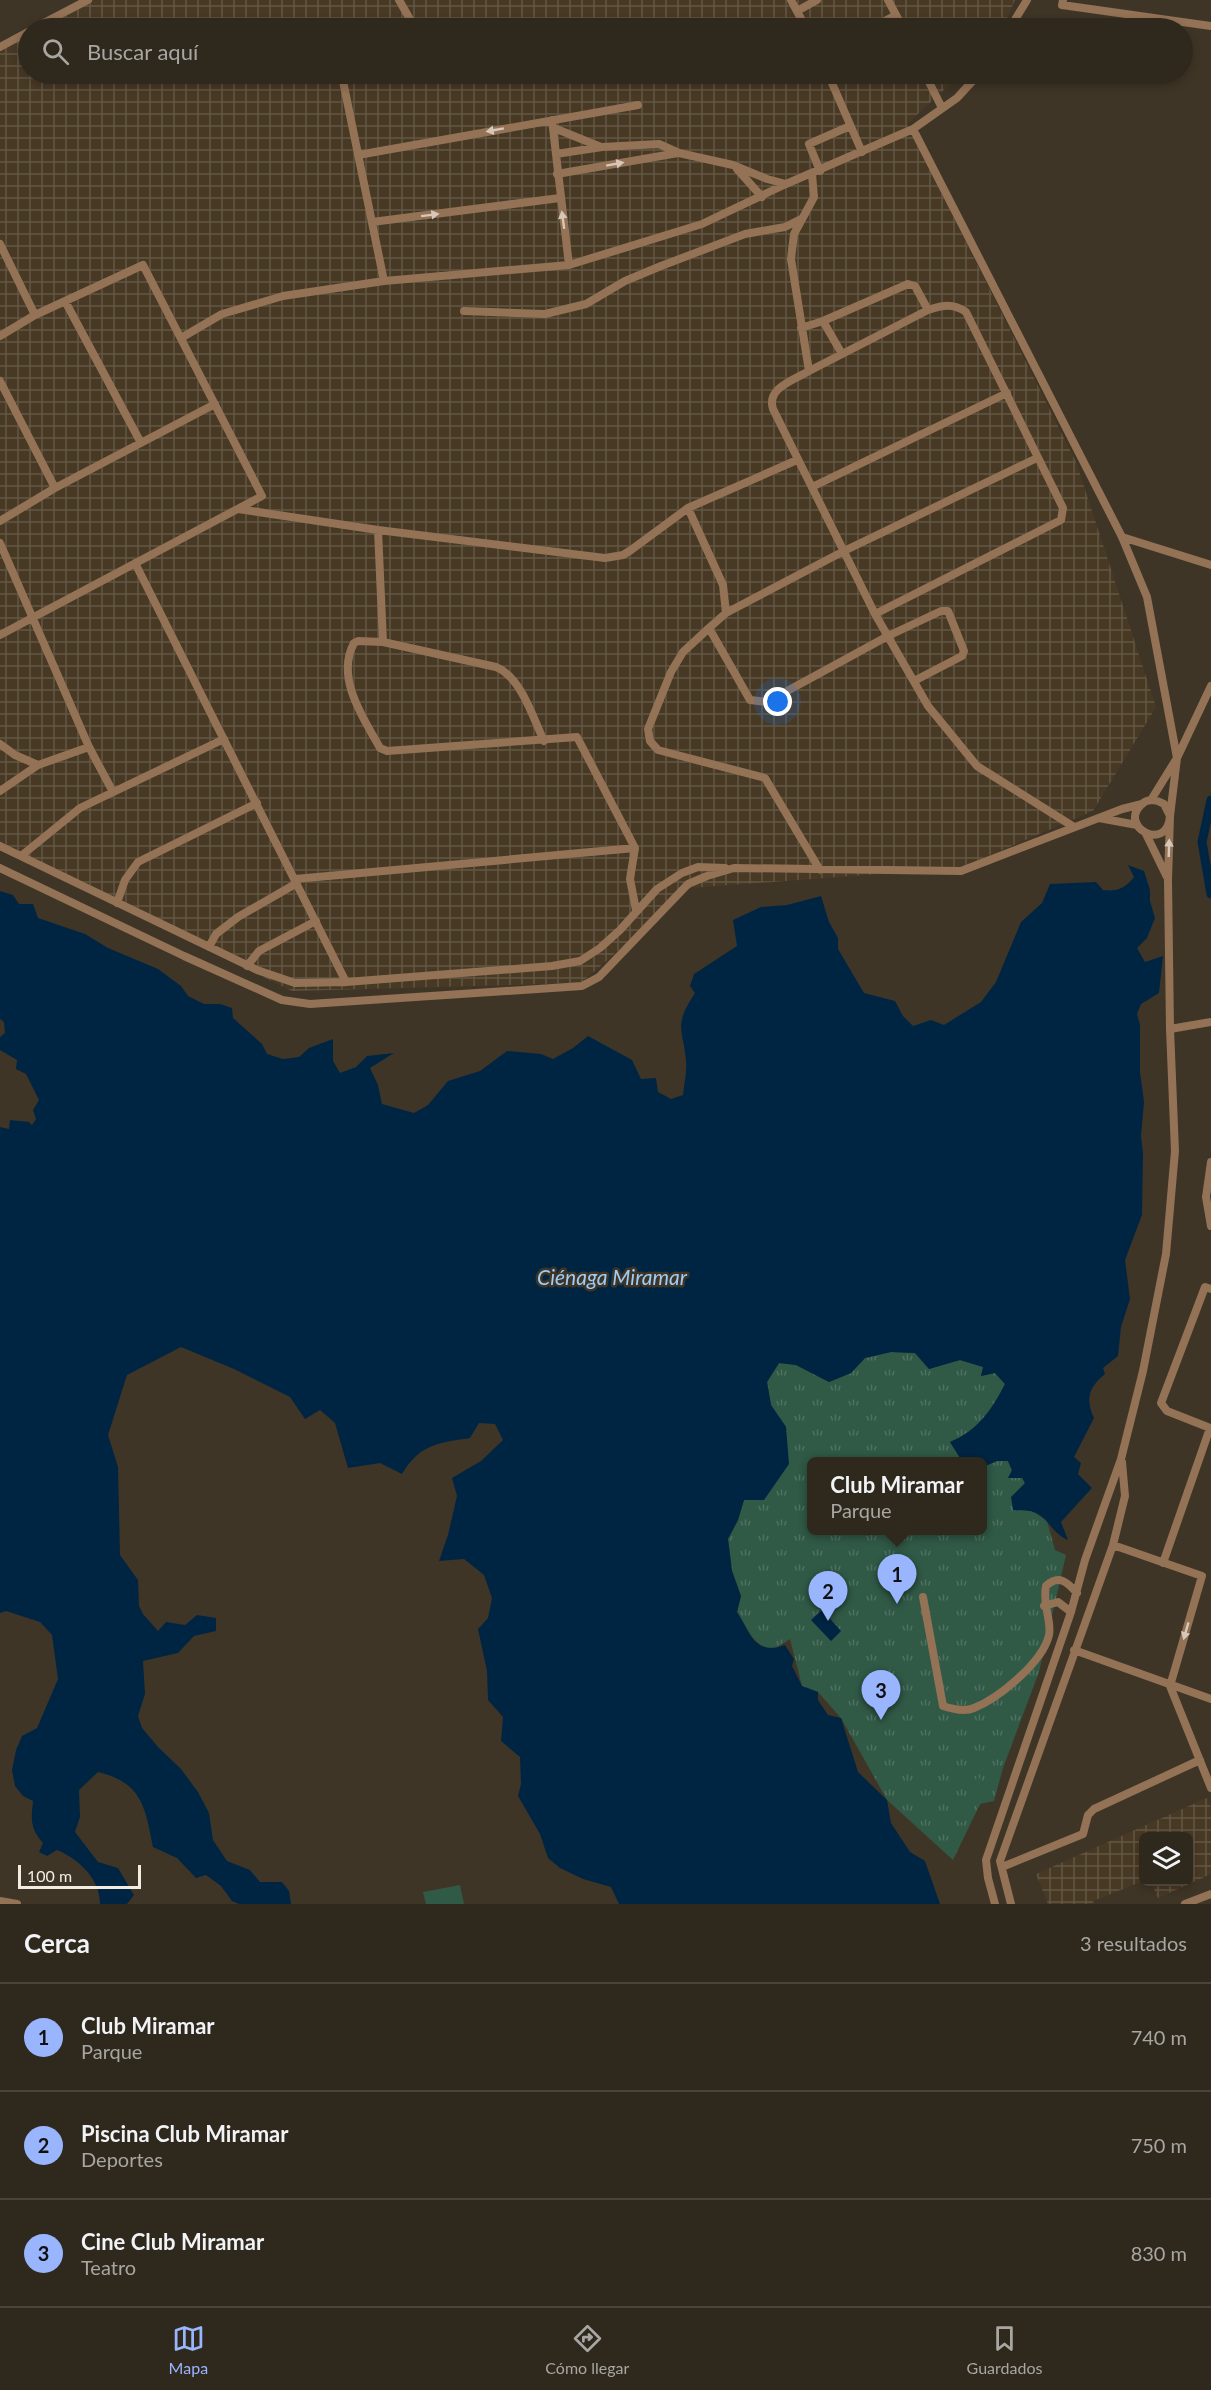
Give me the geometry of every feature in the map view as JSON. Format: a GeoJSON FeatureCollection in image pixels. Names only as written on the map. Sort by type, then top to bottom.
{"type":"FeatureCollection","features":[{"type":"Feature","properties":{"kind":"street"},"geometry":{"type":"LineString","coordinates":[[53,18],[88,0]]}},
{"type":"Feature","properties":{"kind":"street"},"geometry":{"type":"LineString","coordinates":[[399,0],[409,18]]}},
{"type":"Feature","properties":{"kind":"street"},"geometry":{"type":"LineString","coordinates":[[791,0],[801,18]]}},
{"type":"Feature","properties":{"kind":"street"},"geometry":{"type":"LineString","coordinates":[[797,11],[817,0]]}},
{"type":"Feature","properties":{"kind":"street"},"geometry":{"type":"LineString","coordinates":[[888,0],[898,18]]}},
{"type":"Feature","properties":{"kind":"street"},"geometry":{"type":"LineString","coordinates":[[1016,18],[1027,0]]}},
{"type":"Feature","properties":{"kind":"street"},"geometry":{"type":"LineString","coordinates":[[1063,0],[1062,4],[1157,18]]}},
{"type":"Feature","properties":{"kind":"street"},"geometry":{"type":"LineString","coordinates":[[890,18],[896,15]]}},
{"type":"Feature","properties":{"kind":"street"},"geometry":{"type":"LineString","coordinates":[[1193,23],[1211,26]]}},
{"type":"Feature","properties":{"kind":"street"},"geometry":{"type":"LineString","coordinates":[[0,47],[18,37]]}},
{"type":"Feature","properties":{"kind":"street"},"geometry":{"type":"LineString","coordinates":[[344,84],[384,281]]}},
{"type":"Feature","properties":{"kind":"street"},"geometry":{"type":"LineString","coordinates":[[832,84],[862,152]]}},
{"type":"Feature","properties":{"kind":"street"},"geometry":{"type":"LineString","coordinates":[[930,84],[942,108]]}},
{"type":"Feature","properties":{"kind":"street"},"geometry":{"type":"LineString","coordinates":[[181,338],[222,314],[283,296],[384,281],[569,265],[702,224],[786,184],[914,129],[957,98],[970,84]]}},
{"type":"Feature","properties":{"kind":"street"},"geometry":{"type":"LineString","coordinates":[[358,155],[553,124],[638,105]]}},
{"type":"Feature","properties":{"kind":"street"},"geometry":{"type":"LineString","coordinates":[[553,124],[602,147]]}},
{"type":"Feature","properties":{"kind":"street"},"geometry":{"type":"LineString","coordinates":[[553,124],[569,265]]}},
{"type":"Feature","properties":{"kind":"street"},"geometry":{"type":"LineString","coordinates":[[809,371],[791,259],[794,234],[814,196],[816,172],[808,148],[809,144],[850,126]]}},
{"type":"Feature","properties":{"kind":"street"},"geometry":{"type":"LineString","coordinates":[[914,129],[1122,537],[1147,597],[1177,758],[1170,816],[1168,880],[1170,1029],[1175,1151],[1166,1254],[1143,1371],[1121,1459],[1085,1560],[1071,1612],[986,1860],[995,1904]]}},
{"type":"Feature","properties":{"kind":"street"},"geometry":{"type":"LineString","coordinates":[[556,154],[602,147],[659,144],[679,153],[733,165],[786,184]]}},
{"type":"Feature","properties":{"kind":"street"},"geometry":{"type":"LineString","coordinates":[[557,174],[679,153]]}},
{"type":"Feature","properties":{"kind":"street"},"geometry":{"type":"LineString","coordinates":[[733,165],[762,196]]}},
{"type":"Feature","properties":{"kind":"street"},"geometry":{"type":"LineString","coordinates":[[372,222],[560,198]]}},
{"type":"Feature","properties":{"kind":"street"},"geometry":{"type":"LineString","coordinates":[[464,311],[545,314],[586,304],[625,281],[661,266],[744,234],[785,227],[802,218]]}},
{"type":"Feature","properties":{"kind":"street"},"geometry":{"type":"LineString","coordinates":[[0,244],[35,315]]}},
{"type":"Feature","properties":{"kind":"street"},"geometry":{"type":"LineString","coordinates":[[0,336],[35,315],[143,265],[262,496],[0,635]]}},
{"type":"Feature","properties":{"kind":"street"},"geometry":{"type":"LineString","coordinates":[[801,328],[823,321],[908,284],[915,286],[928,310]]}},
{"type":"Feature","properties":{"kind":"street"},"geometry":{"type":"LineString","coordinates":[[65,301],[141,443]]}},
{"type":"Feature","properties":{"kind":"street"},"geometry":{"type":"LineString","coordinates":[[875,614],[1060,520],[1064,508],[966,312],[958,307],[945,305],[928,310],[809,371],[776,390],[771,403],[797,460],[875,614],[928,706],[977,766],[1074,827]]}},
{"type":"Feature","properties":{"kind":"street"},"geometry":{"type":"LineString","coordinates":[[823,321],[843,354]]}},
{"type":"Feature","properties":{"kind":"street"},"geometry":{"type":"LineString","coordinates":[[0,381],[55,488]]}},
{"type":"Feature","properties":{"kind":"street"},"geometry":{"type":"LineString","coordinates":[[812,487],[1007,393]]}},
{"type":"Feature","properties":{"kind":"street"},"geometry":{"type":"LineString","coordinates":[[0,521],[55,488],[215,404]]}},
{"type":"Feature","properties":{"kind":"street"},"geometry":{"type":"LineString","coordinates":[[820,870],[765,778],[658,750],[650,741],[648,729],[671,672],[683,652],[726,613],[844,551],[1037,458]]}},
{"type":"Feature","properties":{"kind":"street"},"geometry":{"type":"LineString","coordinates":[[238,509],[378,530],[605,558],[623,555],[688,507],[797,460]]}},
{"type":"Feature","properties":{"kind":"street"},"geometry":{"type":"LineString","coordinates":[[688,507],[723,585],[726,613]]}},
{"type":"Feature","properties":{"kind":"street"},"geometry":{"type":"LineString","coordinates":[[378,530],[383,642]]}},
{"type":"Feature","properties":{"kind":"street"},"geometry":{"type":"LineString","coordinates":[[1122,537],[1211,565]]}},
{"type":"Feature","properties":{"kind":"street"},"geometry":{"type":"LineString","coordinates":[[0,543],[89,747],[113,792]]}},
{"type":"Feature","properties":{"kind":"street"},"geometry":{"type":"LineString","coordinates":[[135,563],[346,982]]}},
{"type":"Feature","properties":{"kind":"street"},"geometry":{"type":"LineString","coordinates":[[709,628],[750,700],[767,702],[888,636],[941,611],[948,611],[964,651],[962,656],[914,681]]}},
{"type":"Feature","properties":{"kind":"street"},"geometry":{"type":"LineString","coordinates":[[544,741],[514,680],[507,671],[383,642],[358,641],[354,644],[349,664],[351,689],[356,704],[383,751],[544,741],[577,737],[635,848],[630,879],[636,910]]}},
{"type":"Feature","properties":{"kind":"street"},"geometry":{"type":"LineString","coordinates":[[0,846],[247,966],[295,983],[346,982],[552,966],[580,961],[600,948],[620,930],[657,889],[682,873],[698,867],[962,872],[1074,827],[1142,804],[1151,800],[1177,758],[1211,686]]}},
{"type":"Feature","properties":{"kind":"street"},"geometry":{"type":"LineString","coordinates":[[21,856],[80,808],[224,739]]}},
{"type":"Feature","properties":{"kind":"street"},"geometry":{"type":"LineString","coordinates":[[0,744],[15,755],[38,765]]}},
{"type":"Feature","properties":{"kind":"street"},"geometry":{"type":"LineString","coordinates":[[0,791],[38,765],[89,747]]}},
{"type":"Feature","properties":{"kind":"street"},"geometry":{"type":"LineString","coordinates":[[1146,834],[1163,832],[1170,822],[1170,816],[1164,804],[1151,800]]}},
{"type":"Feature","properties":{"kind":"street"},"geometry":{"type":"LineString","coordinates":[[117,903],[125,880],[138,862],[256,803]]}},
{"type":"Feature","properties":{"kind":"street"},"geometry":{"type":"LineString","coordinates":[[1137,825],[1137,810],[1142,804]]}},
{"type":"Feature","properties":{"kind":"street"},"geometry":{"type":"LineString","coordinates":[[1098,818],[1137,825],[1146,834],[1168,880]]}},
{"type":"Feature","properties":{"kind":"street"},"geometry":{"type":"LineString","coordinates":[[209,947],[216,934],[223,928],[296,881],[635,848]]}},
{"type":"Feature","properties":{"kind":"street"},"geometry":{"type":"LineString","coordinates":[[0,868],[282,1000],[310,1004],[582,986],[599,977],[688,884],[734,868]]}},
{"type":"Feature","properties":{"kind":"street"},"geometry":{"type":"LineString","coordinates":[[247,966],[259,951],[316,921]]}},
{"type":"Feature","properties":{"kind":"street"},"geometry":{"type":"LineString","coordinates":[[1170,1029],[1211,1022]]}},
{"type":"Feature","properties":{"kind":"street"},"geometry":{"type":"LineString","coordinates":[[1211,1162],[1206,1197],[1211,1226]]}},
{"type":"Feature","properties":{"kind":"street"},"geometry":{"type":"LineString","coordinates":[[1163,1563],[1210,1429],[1167,1411],[1161,1403],[1204,1287],[1211,1289]]}},
{"type":"Feature","properties":{"kind":"street"},"geometry":{"type":"LineString","coordinates":[[1011,1904],[1000,1861],[1113,1545],[1125,1496],[1121,1459]]}},
{"type":"Feature","properties":{"kind":"street"},"geometry":{"type":"LineString","coordinates":[[1113,1545],[1202,1576],[1170,1686],[1211,1786]]}},
{"type":"Feature","properties":{"kind":"street"},"geometry":{"type":"LineString","coordinates":[[923,1596],[943,1706],[951,1709],[973,1708],[1003,1690],[1032,1664],[1049,1638],[1050,1626],[1044,1606],[1046,1586],[1053,1580],[1060,1579],[1067,1582],[1077,1593]]}},
{"type":"Feature","properties":{"kind":"street"},"geometry":{"type":"LineString","coordinates":[[1044,1606],[1058,1602],[1071,1612]]}},
{"type":"Feature","properties":{"kind":"street"},"geometry":{"type":"LineString","coordinates":[[1074,1650],[1211,1699]]}},
{"type":"Feature","properties":{"kind":"street"},"geometry":{"type":"LineString","coordinates":[[1002,1868],[1083,1834],[1088,1815],[1094,1809],[1200,1760]]}},
{"type":"Feature","properties":{"kind":"street"},"geometry":{"type":"LineString","coordinates":[[1185,1904],[1211,1894]]}},
{"type":"Feature","properties":{"kind":"street"},"geometry":{"type":"LineString","coordinates":[[0,1901],[17,1904]]}},
{"type":"Feature","properties":{"kind":"shaded area"},"geometry":{"type":"Polygon","coordinates":[[[79,0],[1015,0],[1007,18],[47,18],[79,0]]]}},
{"type":"Feature","properties":{"kind":"shaded area"},"geometry":{"type":"Polygon","coordinates":[[[18,34],[18,84],[950,84],[907,124],[1076,462],[1156,707],[1093,811],[960,868],[690,888],[581,983],[292,991],[0,848],[0,44],[18,34]]]}},
{"type":"Feature","properties":{"kind":"shaded area"},"geometry":{"type":"Polygon","coordinates":[[[1207,1798],[1211,1808],[1211,1874],[1193,1882],[1193,1832],[1139,1832],[1139,1883],[1093,1901],[1094,1904],[1048,1904],[1036,1874],[1207,1798]]]}},
{"type":"Feature","properties":{"kind":"shaded area"},"geometry":{"type":"Polygon","coordinates":[[[1153,1886],[1184,1886],[1158,1898],[1153,1886]]]}},
{"type":"Feature","properties":{"kind":"green space"},"geometry":{"type":"Polygon","coordinates":[[[891,1352],[915,1353],[929,1369],[960,1360],[984,1367],[981,1376],[995,1373],[1005,1384],[983,1418],[969,1432],[950,1442],[959,1457],[807,1457],[807,1535],[987,1535],[987,1465],[997,1461],[1008,1461],[1012,1471],[1023,1478],[1034,1512],[1047,1521],[1055,1550],[1066,1555],[1039,1672],[1003,1768],[994,1801],[980,1804],[953,1860],[887,1800],[841,1718],[818,1692],[802,1686],[790,1639],[772,1650],[759,1644],[737,1612],[741,1596],[732,1571],[728,1539],[738,1520],[744,1500],[786,1427],[771,1405],[767,1382],[779,1363],[796,1365],[829,1382],[851,1373],[865,1358],[891,1352]]]}},
{"type":"Feature","properties":{"kind":"green space"},"geometry":{"type":"Polygon","coordinates":[[[892,1672],[895,1693],[876,1696],[873,1676],[892,1672]]]}},
{"type":"Feature","properties":{"kind":"green space"},"geometry":{"type":"Polygon","coordinates":[[[978,1777],[992,1790],[981,1804],[965,1790],[978,1777]]]}},
{"type":"Feature","properties":{"kind":"green space"},"geometry":{"type":"Polygon","coordinates":[[[960,1796],[975,1810],[962,1823],[948,1808],[960,1796]]]}},
{"type":"Feature","properties":{"kind":"green space"},"geometry":{"type":"Polygon","coordinates":[[[460,1885],[464,1904],[426,1904],[423,1892],[460,1885]]]}},
{"type":"Feature","properties":{"kind":"water","name":"Ciénaga Miramar"},"geometry":{"type":"Polygon","coordinates":[[[1128,865],[1144,871],[1155,918],[1147,938],[1137,948],[1145,962],[1163,956],[1159,993],[1141,1004],[1137,1014],[1140,1025],[1140,1072],[1144,1102],[1141,1136],[1142,1215],[1125,1260],[1130,1299],[1121,1327],[1118,1356],[1103,1368],[1105,1374],[1092,1389],[1089,1399],[1094,1418],[1074,1457],[1081,1463],[1078,1474],[1092,1488],[1061,1522],[1068,1540],[1038,1514],[1031,1511],[1013,1510],[1011,1497],[1025,1483],[1022,1478],[1008,1478],[1012,1470],[1008,1461],[997,1461],[987,1465],[987,1457],[959,1457],[950,1442],[976,1426],[995,1402],[1005,1384],[995,1373],[981,1376],[983,1367],[960,1360],[929,1369],[915,1353],[891,1352],[865,1358],[851,1373],[829,1382],[796,1365],[779,1363],[767,1382],[771,1405],[786,1427],[789,1464],[764,1500],[744,1500],[738,1520],[728,1539],[732,1571],[741,1596],[737,1612],[750,1635],[760,1645],[766,1647],[775,1648],[785,1645],[794,1659],[792,1666],[802,1686],[818,1692],[818,1700],[828,1715],[841,1718],[858,1772],[887,1800],[891,1823],[910,1852],[925,1861],[940,1904],[619,1904],[611,1887],[583,1879],[560,1868],[548,1858],[540,1834],[518,1796],[521,1784],[520,1757],[501,1741],[503,1717],[488,1700],[487,1671],[478,1629],[488,1618],[492,1598],[484,1575],[464,1559],[439,1561],[457,1496],[452,1478],[481,1461],[503,1440],[495,1424],[479,1423],[470,1438],[439,1444],[423,1451],[402,1474],[380,1463],[348,1468],[335,1423],[320,1410],[305,1419],[290,1397],[234,1369],[181,1347],[127,1375],[108,1435],[118,1467],[120,1555],[138,1580],[139,1606],[143,1614],[158,1631],[166,1622],[185,1625],[197,1615],[216,1618],[216,1631],[194,1636],[178,1653],[143,1661],[145,1694],[138,1716],[142,1728],[181,1769],[198,1792],[209,1813],[213,1840],[227,1861],[250,1870],[260,1882],[282,1882],[289,1891],[291,1904],[239,1904],[232,1901],[221,1886],[206,1875],[196,1878],[177,1858],[153,1847],[144,1809],[133,1790],[113,1777],[98,1772],[79,1790],[80,1817],[75,1832],[98,1862],[118,1868],[134,1895],[127,1904],[100,1904],[92,1878],[80,1864],[57,1850],[47,1856],[39,1852],[43,1843],[32,1824],[33,1801],[23,1796],[15,1786],[12,1770],[16,1750],[22,1736],[37,1728],[58,1679],[52,1635],[40,1622],[6,1611],[0,1613],[0,1127],[9,1129],[10,1120],[29,1122],[32,1125],[36,1119],[33,1110],[39,1100],[26,1074],[16,1069],[17,1060],[0,1050],[0,1037],[5,1033],[4,1022],[0,1019],[0,891],[13,895],[19,904],[33,904],[38,918],[85,934],[108,948],[158,969],[181,986],[188,996],[204,1004],[220,1004],[232,1008],[233,1018],[262,1044],[267,1054],[283,1059],[299,1057],[309,1048],[333,1039],[333,1061],[340,1073],[356,1067],[367,1056],[394,1053],[370,1068],[378,1085],[382,1104],[414,1113],[428,1105],[448,1081],[480,1071],[507,1051],[541,1054],[553,1059],[588,1036],[632,1060],[641,1079],[656,1078],[658,1092],[671,1099],[683,1095],[686,1065],[681,1027],[684,1013],[695,993],[690,986],[694,974],[737,946],[733,920],[761,907],[787,905],[821,896],[829,922],[838,938],[838,949],[864,993],[895,1001],[903,1016],[913,1026],[931,1020],[944,1025],[981,1002],[996,982],[1021,922],[1042,903],[1050,884],[1096,882],[1103,890],[1116,890],[1128,884],[1134,877],[1128,865]]]}},
{"type":"Feature","properties":{"kind":"water"},"geometry":{"type":"Polygon","coordinates":[[[822,1610],[841,1631],[831,1641],[811,1620],[822,1610]]]}},
{"type":"Feature","properties":{"kind":"waterway"},"geometry":{"type":"LineString","coordinates":[[1211,800],[1202,842],[1211,894]]}},
{"type":"Feature","properties":{"kind":"place","name":"Club Miramar"},"geometry":{"type":"Point","coordinates":[897,1604]}},
{"type":"Feature","properties":{"kind":"place","name":"Piscina Club Miramar"},"geometry":{"type":"Point","coordinates":[828,1621]}},
{"type":"Feature","properties":{"kind":"place","name":"Cine Club Miramar"},"geometry":{"type":"Point","coordinates":[881,1720]}}]}
